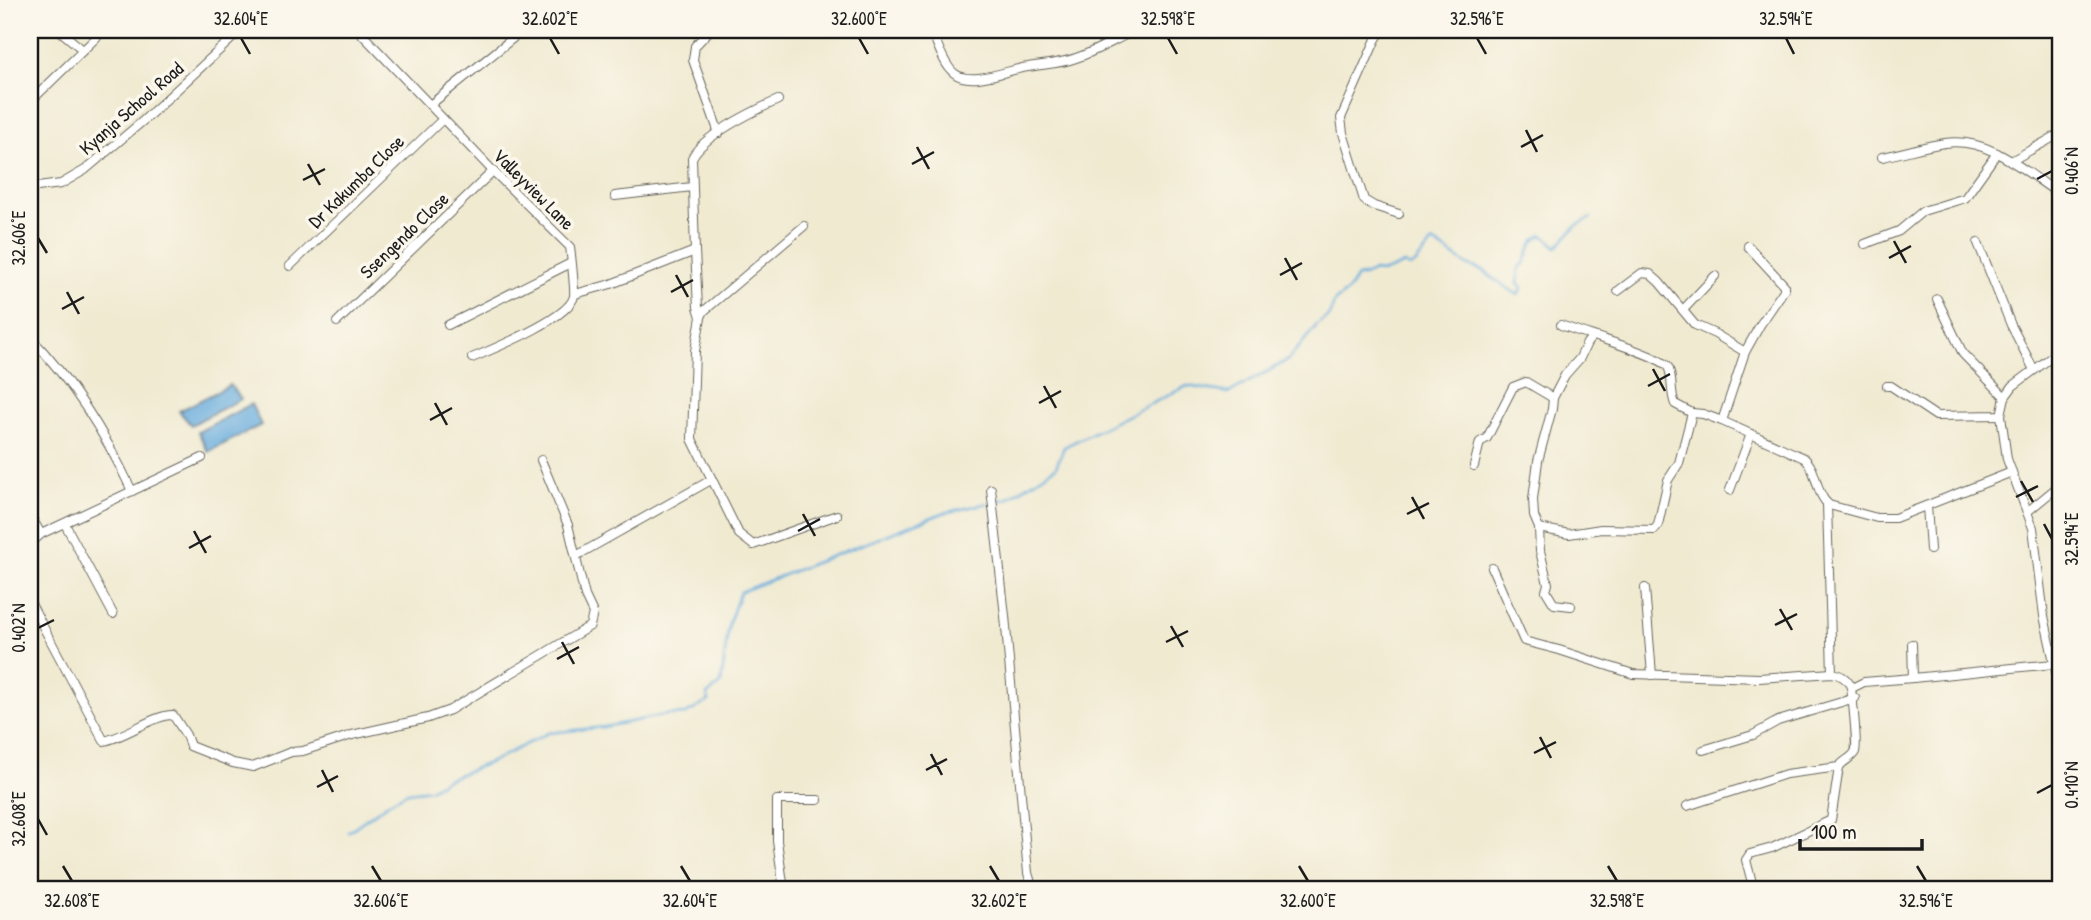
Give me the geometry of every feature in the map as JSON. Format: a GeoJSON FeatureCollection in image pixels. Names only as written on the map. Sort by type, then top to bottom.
{"type":"FeatureCollection","features":[{"type":"Feature","properties":{"kind":"street"},"geometry":{"type":"LineString","coordinates":[[60,30],[83,50]]}},
{"type":"Feature","properties":{"kind":"street"},"geometry":{"type":"LineString","coordinates":[[30,102],[104,30]]}},
{"type":"Feature","properties":{"kind":"street","name":"Kyanja School Road"},"geometry":{"type":"LineString","coordinates":[[30,188],[61,184],[85,170],[144,120],[241,30]]}},
{"type":"Feature","properties":{"kind":"street","name":"Valleyview Lane"},"geometry":{"type":"LineString","coordinates":[[358,30],[570,247],[575,294]]}},
{"type":"Feature","properties":{"kind":"street"},"geometry":{"type":"LineString","coordinates":[[430,105],[523,30]]}},
{"type":"Feature","properties":{"kind":"street"},"geometry":{"type":"LineString","coordinates":[[710,30],[695,46],[693,60],[719,133]]}},
{"type":"Feature","properties":{"kind":"street"},"geometry":{"type":"LineString","coordinates":[[931,30],[949,68],[956,75],[967,77],[999,75],[1027,67],[1066,61],[1136,30]]}},
{"type":"Feature","properties":{"kind":"street"},"geometry":{"type":"LineString","coordinates":[[1382,30],[1343,111],[1341,124],[1364,200],[1399,214]]}},
{"type":"Feature","properties":{"kind":"street"},"geometry":{"type":"LineString","coordinates":[[778,100],[719,133],[694,152],[692,158],[695,251],[701,317],[695,351],[692,439],[738,534],[753,545],[837,514]]}},
{"type":"Feature","properties":{"kind":"street","name":"Dr Kakumba Close"},"geometry":{"type":"LineString","coordinates":[[290,266],[443,119]]}},
{"type":"Feature","properties":{"kind":"street"},"geometry":{"type":"LineString","coordinates":[[2011,160],[2061,133]]}},
{"type":"Feature","properties":{"kind":"street"},"geometry":{"type":"LineString","coordinates":[[1882,156],[1963,142],[2011,160],[2061,195]]}},
{"type":"Feature","properties":{"kind":"street"},"geometry":{"type":"LineString","coordinates":[[1865,244],[1899,231],[1923,211],[1965,198],[1997,153]]}},
{"type":"Feature","properties":{"kind":"street","name":"Ssengendo Close"},"geometry":{"type":"LineString","coordinates":[[337,322],[494,171]]}},
{"type":"Feature","properties":{"kind":"street"},"geometry":{"type":"LineString","coordinates":[[615,196],[692,187]]}},
{"type":"Feature","properties":{"kind":"street"},"geometry":{"type":"LineString","coordinates":[[701,317],[704,311],[804,226]]}},
{"type":"Feature","properties":{"kind":"street"},"geometry":{"type":"LineString","coordinates":[[1978,243],[2011,325],[2034,370]]}},
{"type":"Feature","properties":{"kind":"street"},"geometry":{"type":"LineString","coordinates":[[1722,421],[1745,352],[1785,288],[1748,246]]}},
{"type":"Feature","properties":{"kind":"street"},"geometry":{"type":"LineString","coordinates":[[472,358],[536,329],[566,308],[575,294],[611,285],[695,251]]}},
{"type":"Feature","properties":{"kind":"street"},"geometry":{"type":"LineString","coordinates":[[448,325],[571,263]]}},
{"type":"Feature","properties":{"kind":"street"},"geometry":{"type":"LineString","coordinates":[[1618,291],[1646,273],[1659,282],[1695,325],[1745,352]]}},
{"type":"Feature","properties":{"kind":"street"},"geometry":{"type":"LineString","coordinates":[[1683,310],[1715,276]]}},
{"type":"Feature","properties":{"kind":"street"},"geometry":{"type":"LineString","coordinates":[[1937,299],[1963,354],[2005,397]]}},
{"type":"Feature","properties":{"kind":"street"},"geometry":{"type":"LineString","coordinates":[[1561,325],[1664,363],[1669,371],[1675,404],[1692,413],[1722,421],[1804,457],[1812,466],[1827,504],[1832,673]]}},
{"type":"Feature","properties":{"kind":"street"},"geometry":{"type":"LineString","coordinates":[[30,337],[70,383],[116,456],[132,491]]}},
{"type":"Feature","properties":{"kind":"street"},"geometry":{"type":"LineString","coordinates":[[1571,606],[1554,604],[1547,594],[1548,584],[1540,551],[1533,499],[1540,450],[1553,398],[1592,337]]}},
{"type":"Feature","properties":{"kind":"street"},"geometry":{"type":"LineString","coordinates":[[2061,350],[2013,386],[2005,397],[2001,415],[2011,472],[2034,528],[2036,563],[2053,664],[2061,694]]}},
{"type":"Feature","properties":{"kind":"street"},"geometry":{"type":"LineString","coordinates":[[1474,466],[1480,442],[1487,438],[1513,387],[1526,382],[1553,398]]}},
{"type":"Feature","properties":{"kind":"street"},"geometry":{"type":"LineString","coordinates":[[1887,386],[1936,416],[2001,415]]}},
{"type":"Feature","properties":{"kind":"street"},"geometry":{"type":"LineString","coordinates":[[1539,528],[1569,534],[1601,529],[1657,528],[1668,480],[1679,464],[1692,413]]}},
{"type":"Feature","properties":{"kind":"street"},"geometry":{"type":"LineString","coordinates":[[1730,490],[1751,434]]}},
{"type":"Feature","properties":{"kind":"street"},"geometry":{"type":"LineString","coordinates":[[30,544],[41,534],[202,458]]}},
{"type":"Feature","properties":{"kind":"street"},"geometry":{"type":"LineString","coordinates":[[30,602],[104,741],[144,727],[164,714],[173,715],[190,746],[233,763],[253,767],[291,752],[428,718],[450,710],[590,626],[593,613],[585,596],[568,525],[541,460]]}},
{"type":"Feature","properties":{"kind":"street"},"geometry":{"type":"LineString","coordinates":[[1827,504],[1890,519],[1906,516],[2011,472]]}},
{"type":"Feature","properties":{"kind":"street"},"geometry":{"type":"LineString","coordinates":[[576,556],[711,480]]}},
{"type":"Feature","properties":{"kind":"street"},"geometry":{"type":"LineString","coordinates":[[2027,512],[2061,484]]}},
{"type":"Feature","properties":{"kind":"street"},"geometry":{"type":"LineString","coordinates":[[991,489],[1028,873],[1033,890]]}},
{"type":"Feature","properties":{"kind":"street"},"geometry":{"type":"LineString","coordinates":[[1927,506],[1930,550]]}},
{"type":"Feature","properties":{"kind":"street"},"geometry":{"type":"LineString","coordinates":[[30,515],[41,534]]}},
{"type":"Feature","properties":{"kind":"street"},"geometry":{"type":"LineString","coordinates":[[65,524],[113,614]]}},
{"type":"Feature","properties":{"kind":"street"},"geometry":{"type":"LineString","coordinates":[[1492,568],[1524,641],[1628,674],[1759,678],[1832,673],[1842,675],[1852,688],[1855,698],[1852,710],[1857,746],[1855,752],[1839,767],[1786,774],[1687,806]]}},
{"type":"Feature","properties":{"kind":"street"},"geometry":{"type":"LineString","coordinates":[[1645,588],[1652,675]]}},
{"type":"Feature","properties":{"kind":"street"},"geometry":{"type":"LineString","coordinates":[[1912,644],[1913,678]]}},
{"type":"Feature","properties":{"kind":"street"},"geometry":{"type":"LineString","coordinates":[[1852,688],[1864,682],[2053,664]]}},
{"type":"Feature","properties":{"kind":"street"},"geometry":{"type":"LineString","coordinates":[[1703,750],[1753,735],[1778,720],[1855,698]]}},
{"type":"Feature","properties":{"kind":"street"},"geometry":{"type":"LineString","coordinates":[[1754,890],[1747,857],[1831,820],[1839,767]]}},
{"type":"Feature","properties":{"kind":"street"},"geometry":{"type":"LineString","coordinates":[[784,890],[777,841],[777,800],[818,800]]}},
{"type":"Feature","properties":{"kind":"water"},"geometry":{"type":"Polygon","coordinates":[[[230,385],[241,399],[191,425],[179,411],[230,385]]]}},
{"type":"Feature","properties":{"kind":"water"},"geometry":{"type":"Polygon","coordinates":[[[251,404],[261,425],[208,452],[198,432],[251,404]]]}},
{"type":"Feature","properties":{"kind":"waterway"},"geometry":{"type":"LineString","coordinates":[[995,501],[1007,499],[1056,467],[1064,447],[1187,386],[1229,393],[1288,360],[1318,324],[1329,316],[1335,301],[1348,291],[1357,277],[1404,264],[1409,267],[1415,264],[1433,242],[1469,266],[1485,271],[1518,295],[1522,288],[1518,283],[1519,267],[1524,264],[1535,240],[1543,235],[1557,247],[1576,226],[1591,218]]}},
{"type":"Feature","properties":{"kind":"waterway"},"geometry":{"type":"LineString","coordinates":[[348,832],[408,792],[430,789],[548,733],[686,714],[709,701],[707,695],[721,684],[729,623],[740,592],[943,513],[989,503]]}}]}
